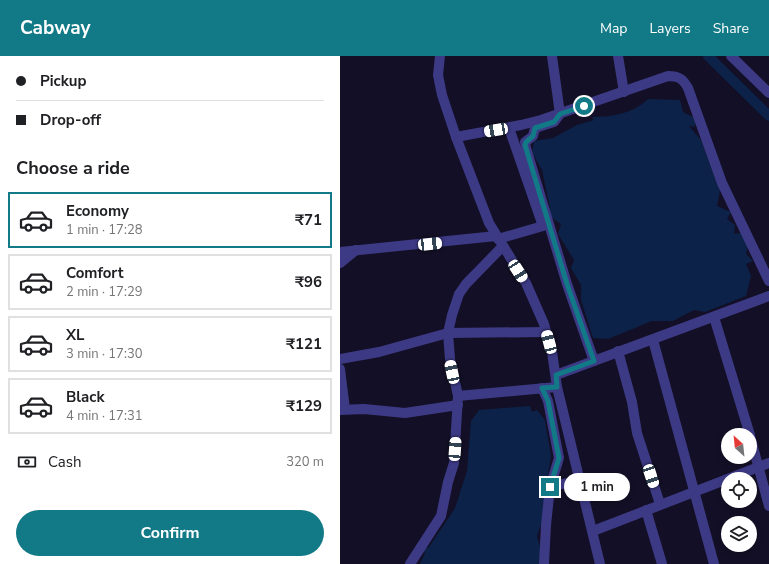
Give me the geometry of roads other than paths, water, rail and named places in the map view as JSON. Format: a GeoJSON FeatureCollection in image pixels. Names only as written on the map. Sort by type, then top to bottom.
{"type":"FeatureCollection","features":[{"type":"Feature","properties":{"kind":"street"},"geometry":{"type":"LineString","coordinates":[[440,56],[438,75],[456,137],[489,223],[526,283],[546,332],[556,375],[557,387],[600,564]]}},
{"type":"Feature","properties":{"kind":"street"},"geometry":{"type":"LineString","coordinates":[[552,56],[560,114],[554,122],[535,128],[533,136],[526,142],[526,148],[567,284],[594,361]]}},
{"type":"Feature","properties":{"kind":"street"},"geometry":{"type":"LineString","coordinates":[[618,56],[624,92]]}},
{"type":"Feature","properties":{"kind":"street"},"geometry":{"type":"LineString","coordinates":[[731,56],[769,92]]}},
{"type":"Feature","properties":{"kind":"street"},"geometry":{"type":"LineString","coordinates":[[456,137],[509,128],[560,114],[668,76],[677,76],[684,80],[722,183],[769,281]]}},
{"type":"Feature","properties":{"kind":"street"},"geometry":{"type":"LineString","coordinates":[[340,252],[499,241],[543,226],[509,128]]}},
{"type":"Feature","properties":{"kind":"street"},"geometry":{"type":"LineString","coordinates":[[410,564],[441,516],[448,482],[454,463],[458,401],[450,359],[448,333],[459,294],[499,241]]}},
{"type":"Feature","properties":{"kind":"street"},"geometry":{"type":"LineString","coordinates":[[340,263],[356,250]]}},
{"type":"Feature","properties":{"kind":"street"},"geometry":{"type":"LineString","coordinates":[[556,375],[769,296]]}},
{"type":"Feature","properties":{"kind":"street"},"geometry":{"type":"LineString","coordinates":[[714,317],[748,428]]}},
{"type":"Feature","properties":{"kind":"street"},"geometry":{"type":"LineString","coordinates":[[340,359],[379,352],[448,333],[546,332]]}},
{"type":"Feature","properties":{"kind":"street"},"geometry":{"type":"LineString","coordinates":[[653,340],[714,564]]}},
{"type":"Feature","properties":{"kind":"street"},"geometry":{"type":"LineString","coordinates":[[618,351],[632,402],[637,433],[660,504]]}},
{"type":"Feature","properties":{"kind":"street"},"geometry":{"type":"LineString","coordinates":[[340,372],[343,410],[364,409],[405,414],[458,401],[557,387]]}},
{"type":"Feature","properties":{"kind":"street"},"geometry":{"type":"LineString","coordinates":[[542,388],[548,401],[559,458],[550,487],[544,564]]}},
{"type":"Feature","properties":{"kind":"street"},"geometry":{"type":"LineString","coordinates":[[757,450],[764,465],[769,506]]}},
{"type":"Feature","properties":{"kind":"street"},"geometry":{"type":"LineString","coordinates":[[593,531],[764,465]]}},
{"type":"Feature","properties":{"kind":"street"},"geometry":{"type":"LineString","coordinates":[[550,487],[580,480]]}},
{"type":"Feature","properties":{"kind":"street"},"geometry":{"type":"LineString","coordinates":[[646,510],[662,564]]}},
{"type":"Feature","properties":{"kind":"water"},"geometry":{"type":"Polygon","coordinates":[[[648,99],[680,100],[683,112],[695,118],[695,127],[689,126],[701,140],[720,191],[717,206],[731,212],[727,219],[735,225],[734,234],[746,232],[750,238],[746,254],[753,261],[746,264],[751,276],[746,296],[705,312],[694,310],[673,321],[652,321],[608,339],[593,338],[581,300],[581,285],[571,268],[574,260],[558,234],[561,224],[546,214],[550,208],[542,170],[532,152],[534,141],[553,138],[577,125],[594,120],[592,117],[615,115],[629,111],[636,108],[648,99]]]}},
{"type":"Feature","properties":{"kind":"water"},"geometry":{"type":"Polygon","coordinates":[[[530,406],[532,412],[537,410],[545,420],[551,456],[548,475],[542,478],[550,485],[542,493],[548,505],[537,536],[542,554],[539,564],[420,564],[425,553],[422,549],[429,547],[455,508],[467,471],[471,421],[479,410],[530,406]]]}},
{"type":"Feature","properties":{"kind":"waterway"},"geometry":{"type":"LineString","coordinates":[[708,56],[769,116]]}}]}
